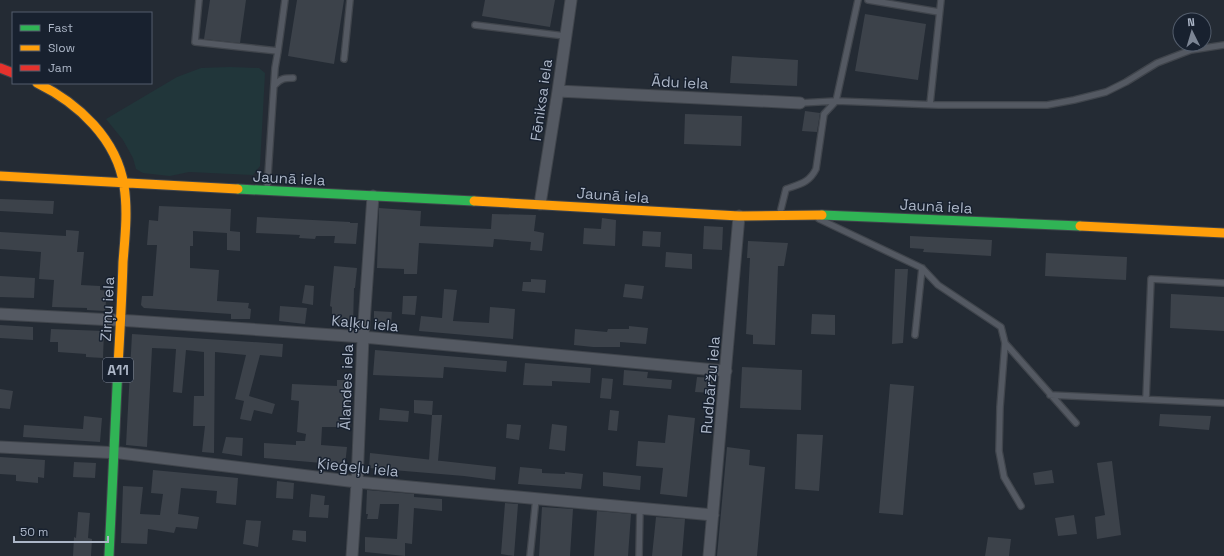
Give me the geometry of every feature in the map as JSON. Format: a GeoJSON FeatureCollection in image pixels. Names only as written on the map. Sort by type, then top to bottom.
{"type":"FeatureCollection","features":[{"type":"Feature","properties":{"kind":"main road"},"geometry":{"type":"LineString","coordinates":[[0,68],[12,73]]}},
{"type":"Feature","properties":{"kind":"main road","name":"A11"},"geometry":{"type":"LineString","coordinates":[[40,84],[70,101],[90,120],[115,157],[124,184]]}},
{"type":"Feature","properties":{"kind":"main road","name":"Jaunā iela"},"geometry":{"type":"LineString","coordinates":[[0,176],[124,184],[540,204],[739,216],[808,214],[1224,233]]}},
{"type":"Feature","properties":{"kind":"main road","name":"Zirņu iela"},"geometry":{"type":"LineString","coordinates":[[109,556],[126,210],[124,184]]}},
{"type":"Feature","properties":{"kind":"street","name":"Fēniksa iela"},"geometry":{"type":"LineString","coordinates":[[540,204],[571,0]]}},
{"type":"Feature","properties":{"kind":"street","name":"Ādu iela"},"geometry":{"type":"LineString","coordinates":[[558,91],[800,103]]}},
{"type":"Feature","properties":{"kind":"street","name":"Ālandes iela"},"geometry":{"type":"LineString","coordinates":[[352,556],[357,482],[363,337],[373,196]]}},
{"type":"Feature","properties":{"kind":"street","name":"Rudbāržu iela"},"geometry":{"type":"LineString","coordinates":[[709,556],[739,216]]}},
{"type":"Feature","properties":{"kind":"street","name":"Kaļķu iela"},"geometry":{"type":"LineString","coordinates":[[0,314],[363,337],[726,371]]}},
{"type":"Feature","properties":{"kind":"street","name":"Ķieģeļu iela"},"geometry":{"type":"LineString","coordinates":[[0,447],[113,453],[357,482],[713,515]]}},
{"type":"Feature","properties":{"kind":"lane"},"geometry":{"type":"LineString","coordinates":[[199,0],[195,42],[278,51]]}},
{"type":"Feature","properties":{"kind":"lane"},"geometry":{"type":"LineString","coordinates":[[267,191],[275,68],[285,0]]}},
{"type":"Feature","properties":{"kind":"lane"},"geometry":{"type":"LineString","coordinates":[[344,59],[350,0]]}},
{"type":"Feature","properties":{"kind":"lane"},"geometry":{"type":"LineString","coordinates":[[780,215],[786,189],[801,184],[812,177],[816,169],[824,114],[836,101],[858,0]]}},
{"type":"Feature","properties":{"kind":"lane"},"geometry":{"type":"LineString","coordinates":[[868,0],[940,12]]}},
{"type":"Feature","properties":{"kind":"lane"},"geometry":{"type":"LineString","coordinates":[[930,104],[941,0]]}},
{"type":"Feature","properties":{"kind":"lane"},"geometry":{"type":"LineString","coordinates":[[475,26],[565,36]]}},
{"type":"Feature","properties":{"kind":"lane"},"geometry":{"type":"LineString","coordinates":[[800,103],[836,101],[930,104],[1047,105],[1106,92],[1157,63],[1190,50],[1224,46]]}},
{"type":"Feature","properties":{"kind":"lane"},"geometry":{"type":"LineString","coordinates":[[275,85],[279,80],[293,78]]}},
{"type":"Feature","properties":{"kind":"lane"},"geometry":{"type":"LineString","coordinates":[[808,214],[922,268],[938,286],[1001,328],[1005,343],[1000,407],[999,451],[1004,477],[1021,506]]}},
{"type":"Feature","properties":{"kind":"lane"},"geometry":{"type":"LineString","coordinates":[[915,335],[922,268]]}},
{"type":"Feature","properties":{"kind":"lane"},"geometry":{"type":"LineString","coordinates":[[1146,399],[1151,279],[1224,283]]}},
{"type":"Feature","properties":{"kind":"lane"},"geometry":{"type":"LineString","coordinates":[[1005,343],[1076,423]]}},
{"type":"Feature","properties":{"kind":"lane"},"geometry":{"type":"LineString","coordinates":[[1050,395],[1224,403]]}},
{"type":"Feature","properties":{"kind":"lane"},"geometry":{"type":"LineString","coordinates":[[530,556],[536,498]]}},
{"type":"Feature","properties":{"kind":"lane"},"geometry":{"type":"LineString","coordinates":[[639,556],[640,508]]}},
{"type":"Feature","properties":{"kind":"green space"},"geometry":{"type":"Polygon","coordinates":[[[201,68],[259,68],[265,73],[260,166],[253,175],[189,172],[170,176],[143,173],[136,169],[133,158],[123,140],[106,119],[177,77],[201,68]]]}},
{"type":"Feature","properties":{"kind":"building"},"geometry":{"type":"Polygon","coordinates":[[[210,0],[246,0],[240,43],[204,39],[210,0]]]}},
{"type":"Feature","properties":{"kind":"building"},"geometry":{"type":"Polygon","coordinates":[[[297,0],[344,0],[334,64],[288,56],[297,0]]]}},
{"type":"Feature","properties":{"kind":"building"},"geometry":{"type":"Polygon","coordinates":[[[485,0],[555,0],[550,27],[482,16],[485,0]]]}},
{"type":"Feature","properties":{"kind":"building"},"geometry":{"type":"Polygon","coordinates":[[[865,14],[926,24],[918,80],[855,71],[865,14]]]}},
{"type":"Feature","properties":{"kind":"building"},"geometry":{"type":"Polygon","coordinates":[[[732,56],[798,60],[797,86],[730,83],[732,56]]]}},
{"type":"Feature","properties":{"kind":"building"},"geometry":{"type":"Polygon","coordinates":[[[805,111],[820,113],[817,132],[802,131],[805,111]]]}},
{"type":"Feature","properties":{"kind":"building"},"geometry":{"type":"Polygon","coordinates":[[[685,114],[742,116],[741,146],[684,144],[685,114]]]}},
{"type":"Feature","properties":{"kind":"building"},"geometry":{"type":"Polygon","coordinates":[[[0,199],[54,201],[53,214],[0,211],[0,199]]]}},
{"type":"Feature","properties":{"kind":"building"},"geometry":{"type":"Polygon","coordinates":[[[159,206],[231,209],[230,231],[240,232],[240,251],[227,250],[227,233],[193,231],[193,246],[190,246],[190,268],[219,270],[217,301],[249,303],[248,308],[251,309],[250,319],[231,319],[231,314],[144,308],[141,305],[142,296],[153,296],[157,245],[147,245],[149,220],[158,221],[159,206]]]}},
{"type":"Feature","properties":{"kind":"building"},"geometry":{"type":"Polygon","coordinates":[[[379,208],[421,211],[420,226],[491,229],[492,214],[536,215],[534,231],[544,233],[542,251],[530,250],[531,242],[494,239],[493,247],[419,243],[417,274],[404,274],[404,269],[377,268],[379,208]]]}},
{"type":"Feature","properties":{"kind":"building"},"geometry":{"type":"Polygon","coordinates":[[[257,217],[358,223],[356,244],[334,243],[335,236],[316,236],[315,239],[299,238],[300,235],[256,233],[257,217]]]}},
{"type":"Feature","properties":{"kind":"building"},"geometry":{"type":"Polygon","coordinates":[[[602,218],[616,220],[615,246],[583,244],[584,228],[601,229],[602,218]]]}},
{"type":"Feature","properties":{"kind":"building"},"geometry":{"type":"Polygon","coordinates":[[[704,226],[723,227],[722,250],[703,249],[704,226]]]}},
{"type":"Feature","properties":{"kind":"building"},"geometry":{"type":"Polygon","coordinates":[[[66,230],[79,231],[77,252],[84,252],[81,285],[100,286],[100,290],[107,291],[105,311],[87,310],[87,308],[52,307],[54,280],[39,279],[41,252],[0,249],[0,232],[66,236],[66,230]]]}},
{"type":"Feature","properties":{"kind":"building"},"geometry":{"type":"Polygon","coordinates":[[[643,231],[661,232],[660,247],[642,246],[643,231]]]}},
{"type":"Feature","properties":{"kind":"building"},"geometry":{"type":"Polygon","coordinates":[[[910,236],[992,240],[991,256],[923,252],[924,249],[910,248],[910,236]]]}},
{"type":"Feature","properties":{"kind":"building"},"geometry":{"type":"Polygon","coordinates":[[[748,241],[788,243],[784,266],[778,266],[775,345],[753,344],[753,335],[746,334],[750,258],[747,258],[748,241]]]}},
{"type":"Feature","properties":{"kind":"building"},"geometry":{"type":"Polygon","coordinates":[[[666,252],[692,254],[692,269],[665,267],[666,252]]]}},
{"type":"Feature","properties":{"kind":"building"},"geometry":{"type":"Polygon","coordinates":[[[1046,253],[1127,257],[1126,280],[1045,276],[1046,253]]]}},
{"type":"Feature","properties":{"kind":"building"},"geometry":{"type":"Polygon","coordinates":[[[334,266],[357,268],[354,288],[353,326],[332,325],[332,307],[330,306],[334,266]]]}},
{"type":"Feature","properties":{"kind":"building"},"geometry":{"type":"Polygon","coordinates":[[[895,269],[908,269],[903,343],[892,344],[895,269]]]}},
{"type":"Feature","properties":{"kind":"building"},"geometry":{"type":"Polygon","coordinates":[[[0,276],[35,278],[34,298],[0,297],[0,276]]]}},
{"type":"Feature","properties":{"kind":"building"},"geometry":{"type":"Polygon","coordinates":[[[531,279],[546,280],[545,293],[522,291],[523,282],[531,282],[531,279]]]}},
{"type":"Feature","properties":{"kind":"building"},"geometry":{"type":"Polygon","coordinates":[[[625,284],[644,286],[642,299],[623,297],[625,284]]]}},
{"type":"Feature","properties":{"kind":"building"},"geometry":{"type":"Polygon","coordinates":[[[305,285],[314,286],[313,305],[302,303],[305,285]]]}},
{"type":"Feature","properties":{"kind":"building"},"geometry":{"type":"Polygon","coordinates":[[[444,289],[457,290],[453,321],[489,323],[490,307],[515,309],[513,339],[419,331],[421,316],[442,318],[444,289]]]}},
{"type":"Feature","properties":{"kind":"building"},"geometry":{"type":"Polygon","coordinates":[[[1171,294],[1224,297],[1224,331],[1170,328],[1171,294]]]}},
{"type":"Feature","properties":{"kind":"building"},"geometry":{"type":"Polygon","coordinates":[[[403,296],[417,296],[415,315],[402,314],[403,296]]]}},
{"type":"Feature","properties":{"kind":"building"},"geometry":{"type":"Polygon","coordinates":[[[280,306],[307,308],[305,324],[279,321],[280,306]]]}},
{"type":"Feature","properties":{"kind":"building"},"geometry":{"type":"Polygon","coordinates":[[[374,311],[392,312],[389,330],[374,329],[374,311]]]}},
{"type":"Feature","properties":{"kind":"building"},"geometry":{"type":"Polygon","coordinates":[[[812,314],[835,315],[835,335],[811,334],[812,314]]]}},
{"type":"Feature","properties":{"kind":"building"},"geometry":{"type":"Polygon","coordinates":[[[0,325],[33,327],[33,340],[0,338],[0,325]]]}},
{"type":"Feature","properties":{"kind":"building"},"geometry":{"type":"Polygon","coordinates":[[[629,326],[648,328],[646,344],[620,342],[620,347],[574,345],[575,329],[607,332],[608,329],[629,329],[629,326]]]}},
{"type":"Feature","properties":{"kind":"building"},"geometry":{"type":"Polygon","coordinates":[[[51,329],[104,331],[103,358],[86,357],[86,354],[58,352],[58,342],[50,342],[51,329]]]}},
{"type":"Feature","properties":{"kind":"building"},"geometry":{"type":"Polygon","coordinates":[[[132,334],[283,344],[282,357],[260,355],[249,396],[275,404],[272,414],[254,410],[251,421],[240,419],[244,401],[235,399],[246,355],[215,352],[214,453],[202,452],[205,426],[193,426],[194,396],[204,396],[204,352],[186,350],[182,393],[173,392],[176,349],[152,348],[147,447],[126,445],[132,334]]]}},
{"type":"Feature","properties":{"kind":"building"},"geometry":{"type":"Polygon","coordinates":[[[375,350],[507,361],[506,372],[444,367],[443,378],[373,375],[375,350]]]}},
{"type":"Feature","properties":{"kind":"building"},"geometry":{"type":"Polygon","coordinates":[[[525,363],[591,368],[590,383],[552,381],[552,386],[523,385],[525,363]]]}},
{"type":"Feature","properties":{"kind":"building"},"geometry":{"type":"Polygon","coordinates":[[[742,367],[802,370],[801,410],[740,408],[742,367]]]}},
{"type":"Feature","properties":{"kind":"building"},"geometry":{"type":"Polygon","coordinates":[[[624,370],[648,372],[647,378],[672,380],[671,389],[623,385],[624,370]]]}},
{"type":"Feature","properties":{"kind":"building"},"geometry":{"type":"Polygon","coordinates":[[[697,377],[713,378],[712,393],[695,392],[697,377]]]}},
{"type":"Feature","properties":{"kind":"building"},"geometry":{"type":"Polygon","coordinates":[[[602,378],[613,379],[611,399],[600,398],[602,378]]]}},
{"type":"Feature","properties":{"kind":"building"},"geometry":{"type":"Polygon","coordinates":[[[337,380],[350,380],[348,427],[322,427],[321,445],[347,447],[345,465],[264,458],[264,443],[296,445],[296,441],[305,441],[306,434],[297,432],[299,401],[291,400],[292,384],[337,386],[337,380]]]}},
{"type":"Feature","properties":{"kind":"building"},"geometry":{"type":"Polygon","coordinates":[[[890,384],[914,386],[903,515],[879,513],[890,384]]]}},
{"type":"Feature","properties":{"kind":"building"},"geometry":{"type":"Polygon","coordinates":[[[0,389],[13,391],[10,409],[0,408],[0,389]]]}},
{"type":"Feature","properties":{"kind":"building"},"geometry":{"type":"Polygon","coordinates":[[[414,400],[433,401],[432,415],[414,413],[414,400]]]}},
{"type":"Feature","properties":{"kind":"building"},"geometry":{"type":"Polygon","coordinates":[[[380,408],[409,411],[408,422],[379,420],[380,408]]]}},
{"type":"Feature","properties":{"kind":"building"},"geometry":{"type":"Polygon","coordinates":[[[610,410],[619,411],[617,431],[608,430],[610,410]]]}},
{"type":"Feature","properties":{"kind":"building"},"geometry":{"type":"Polygon","coordinates":[[[1160,414],[1211,416],[1209,430],[1159,426],[1160,414]]]}},
{"type":"Feature","properties":{"kind":"building"},"geometry":{"type":"Polygon","coordinates":[[[432,415],[442,415],[438,461],[429,460],[432,415]]]}},
{"type":"Feature","properties":{"kind":"building"},"geometry":{"type":"Polygon","coordinates":[[[668,415],[695,418],[687,497],[660,494],[663,468],[636,466],[638,441],[665,443],[668,415]]]}},
{"type":"Feature","properties":{"kind":"building"},"geometry":{"type":"Polygon","coordinates":[[[84,416],[102,418],[100,442],[23,437],[24,425],[83,429],[84,416]]]}},
{"type":"Feature","properties":{"kind":"building"},"geometry":{"type":"Polygon","coordinates":[[[507,424],[521,425],[519,440],[506,438],[507,424]]]}},
{"type":"Feature","properties":{"kind":"building"},"geometry":{"type":"Polygon","coordinates":[[[552,424],[567,426],[565,451],[549,449],[552,424]]]}},
{"type":"Feature","properties":{"kind":"building"},"geometry":{"type":"Polygon","coordinates":[[[797,434],[823,435],[819,491],[795,489],[797,434]]]}},
{"type":"Feature","properties":{"kind":"building"},"geometry":{"type":"Polygon","coordinates":[[[226,437],[243,438],[242,456],[222,453],[226,437]]]}},
{"type":"Feature","properties":{"kind":"building"},"geometry":{"type":"Polygon","coordinates":[[[727,447],[750,450],[749,465],[765,467],[757,556],[717,556],[727,447]]]}},
{"type":"Feature","properties":{"kind":"building"},"geometry":{"type":"Polygon","coordinates":[[[370,453],[496,467],[495,480],[369,468],[370,453]]]}},
{"type":"Feature","properties":{"kind":"building"},"geometry":{"type":"Polygon","coordinates":[[[0,457],[45,460],[44,478],[38,477],[38,483],[16,481],[16,475],[0,474],[0,457]]]}},
{"type":"Feature","properties":{"kind":"building"},"geometry":{"type":"Polygon","coordinates":[[[1112,461],[1121,535],[1097,539],[1095,517],[1105,515],[1097,463],[1112,461]]]}},
{"type":"Feature","properties":{"kind":"building"},"geometry":{"type":"Polygon","coordinates":[[[74,462],[96,463],[95,478],[73,477],[74,462]]]}},
{"type":"Feature","properties":{"kind":"building"},"geometry":{"type":"Polygon","coordinates":[[[520,467],[542,469],[542,473],[565,474],[565,472],[583,474],[581,489],[518,484],[520,467]]]}},
{"type":"Feature","properties":{"kind":"building"},"geometry":{"type":"Polygon","coordinates":[[[153,470],[238,478],[236,505],[216,503],[217,491],[181,488],[178,514],[199,517],[197,529],[176,527],[174,533],[148,529],[147,544],[121,543],[123,486],[143,487],[140,514],[160,515],[163,494],[151,493],[153,470]]]}},
{"type":"Feature","properties":{"kind":"building"},"geometry":{"type":"Polygon","coordinates":[[[1052,470],[1054,483],[1035,485],[1033,473],[1052,470]]]}},
{"type":"Feature","properties":{"kind":"building"},"geometry":{"type":"Polygon","coordinates":[[[603,472],[641,476],[640,490],[603,486],[603,472]]]}},
{"type":"Feature","properties":{"kind":"building"},"geometry":{"type":"Polygon","coordinates":[[[277,481],[294,483],[293,499],[276,498],[277,481]]]}},
{"type":"Feature","properties":{"kind":"building"},"geometry":{"type":"Polygon","coordinates":[[[367,490],[414,494],[414,497],[442,499],[442,511],[414,508],[412,544],[405,543],[405,556],[365,552],[365,537],[397,539],[399,504],[380,504],[378,519],[367,519],[367,490]]]}},
{"type":"Feature","properties":{"kind":"building"},"geometry":{"type":"Polygon","coordinates":[[[311,494],[325,496],[324,505],[329,505],[328,518],[309,517],[311,494]]]}},
{"type":"Feature","properties":{"kind":"building"},"geometry":{"type":"Polygon","coordinates":[[[505,503],[518,504],[514,556],[501,554],[505,503]]]}},
{"type":"Feature","properties":{"kind":"building"},"geometry":{"type":"Polygon","coordinates":[[[542,507],[573,509],[570,556],[539,556],[542,507]]]}},
{"type":"Feature","properties":{"kind":"building"},"geometry":{"type":"Polygon","coordinates":[[[597,511],[631,514],[628,556],[594,556],[597,511]]]}},
{"type":"Feature","properties":{"kind":"building"},"geometry":{"type":"Polygon","coordinates":[[[78,512],[90,513],[88,538],[92,539],[91,556],[73,556],[78,512]]]}},
{"type":"Feature","properties":{"kind":"building"},"geometry":{"type":"Polygon","coordinates":[[[1074,515],[1077,534],[1058,536],[1055,518],[1074,515]]]}},
{"type":"Feature","properties":{"kind":"building"},"geometry":{"type":"Polygon","coordinates":[[[656,517],[685,519],[682,556],[652,556],[656,517]]]}},
{"type":"Feature","properties":{"kind":"building"},"geometry":{"type":"Polygon","coordinates":[[[246,520],[261,521],[258,547],[243,544],[246,520]]]}},
{"type":"Feature","properties":{"kind":"building"},"geometry":{"type":"Polygon","coordinates":[[[293,530],[306,531],[306,542],[292,540],[293,530]]]}},
{"type":"Feature","properties":{"kind":"building"},"geometry":{"type":"Polygon","coordinates":[[[988,537],[1011,539],[1009,556],[985,556],[988,537]]]}},
{"type":"Feature","properties":{"kind":"traffic: fast"},"geometry":{"type":"LineString","coordinates":[[238,189],[474,201]]}},
{"type":"Feature","properties":{"kind":"traffic: fast"},"geometry":{"type":"LineString","coordinates":[[822,215],[1080,226]]}},
{"type":"Feature","properties":{"kind":"traffic: fast"},"geometry":{"type":"LineString","coordinates":[[109,556],[118,366]]}},
{"type":"Feature","properties":{"kind":"traffic: slow"},"geometry":{"type":"LineString","coordinates":[[39,84],[67,101],[93,124],[104,138],[120,169],[124,186],[126,214],[118,366]]}},
{"type":"Feature","properties":{"kind":"traffic: slow"},"geometry":{"type":"LineString","coordinates":[[0,176],[238,189]]}},
{"type":"Feature","properties":{"kind":"traffic: slow"},"geometry":{"type":"LineString","coordinates":[[474,201],[739,216],[822,215]]}},
{"type":"Feature","properties":{"kind":"traffic: slow"},"geometry":{"type":"LineString","coordinates":[[1080,226],[1224,233]]}},
{"type":"Feature","properties":{"kind":"traffic: jam"},"geometry":{"type":"LineString","coordinates":[[0,68],[12,73]]}}]}
